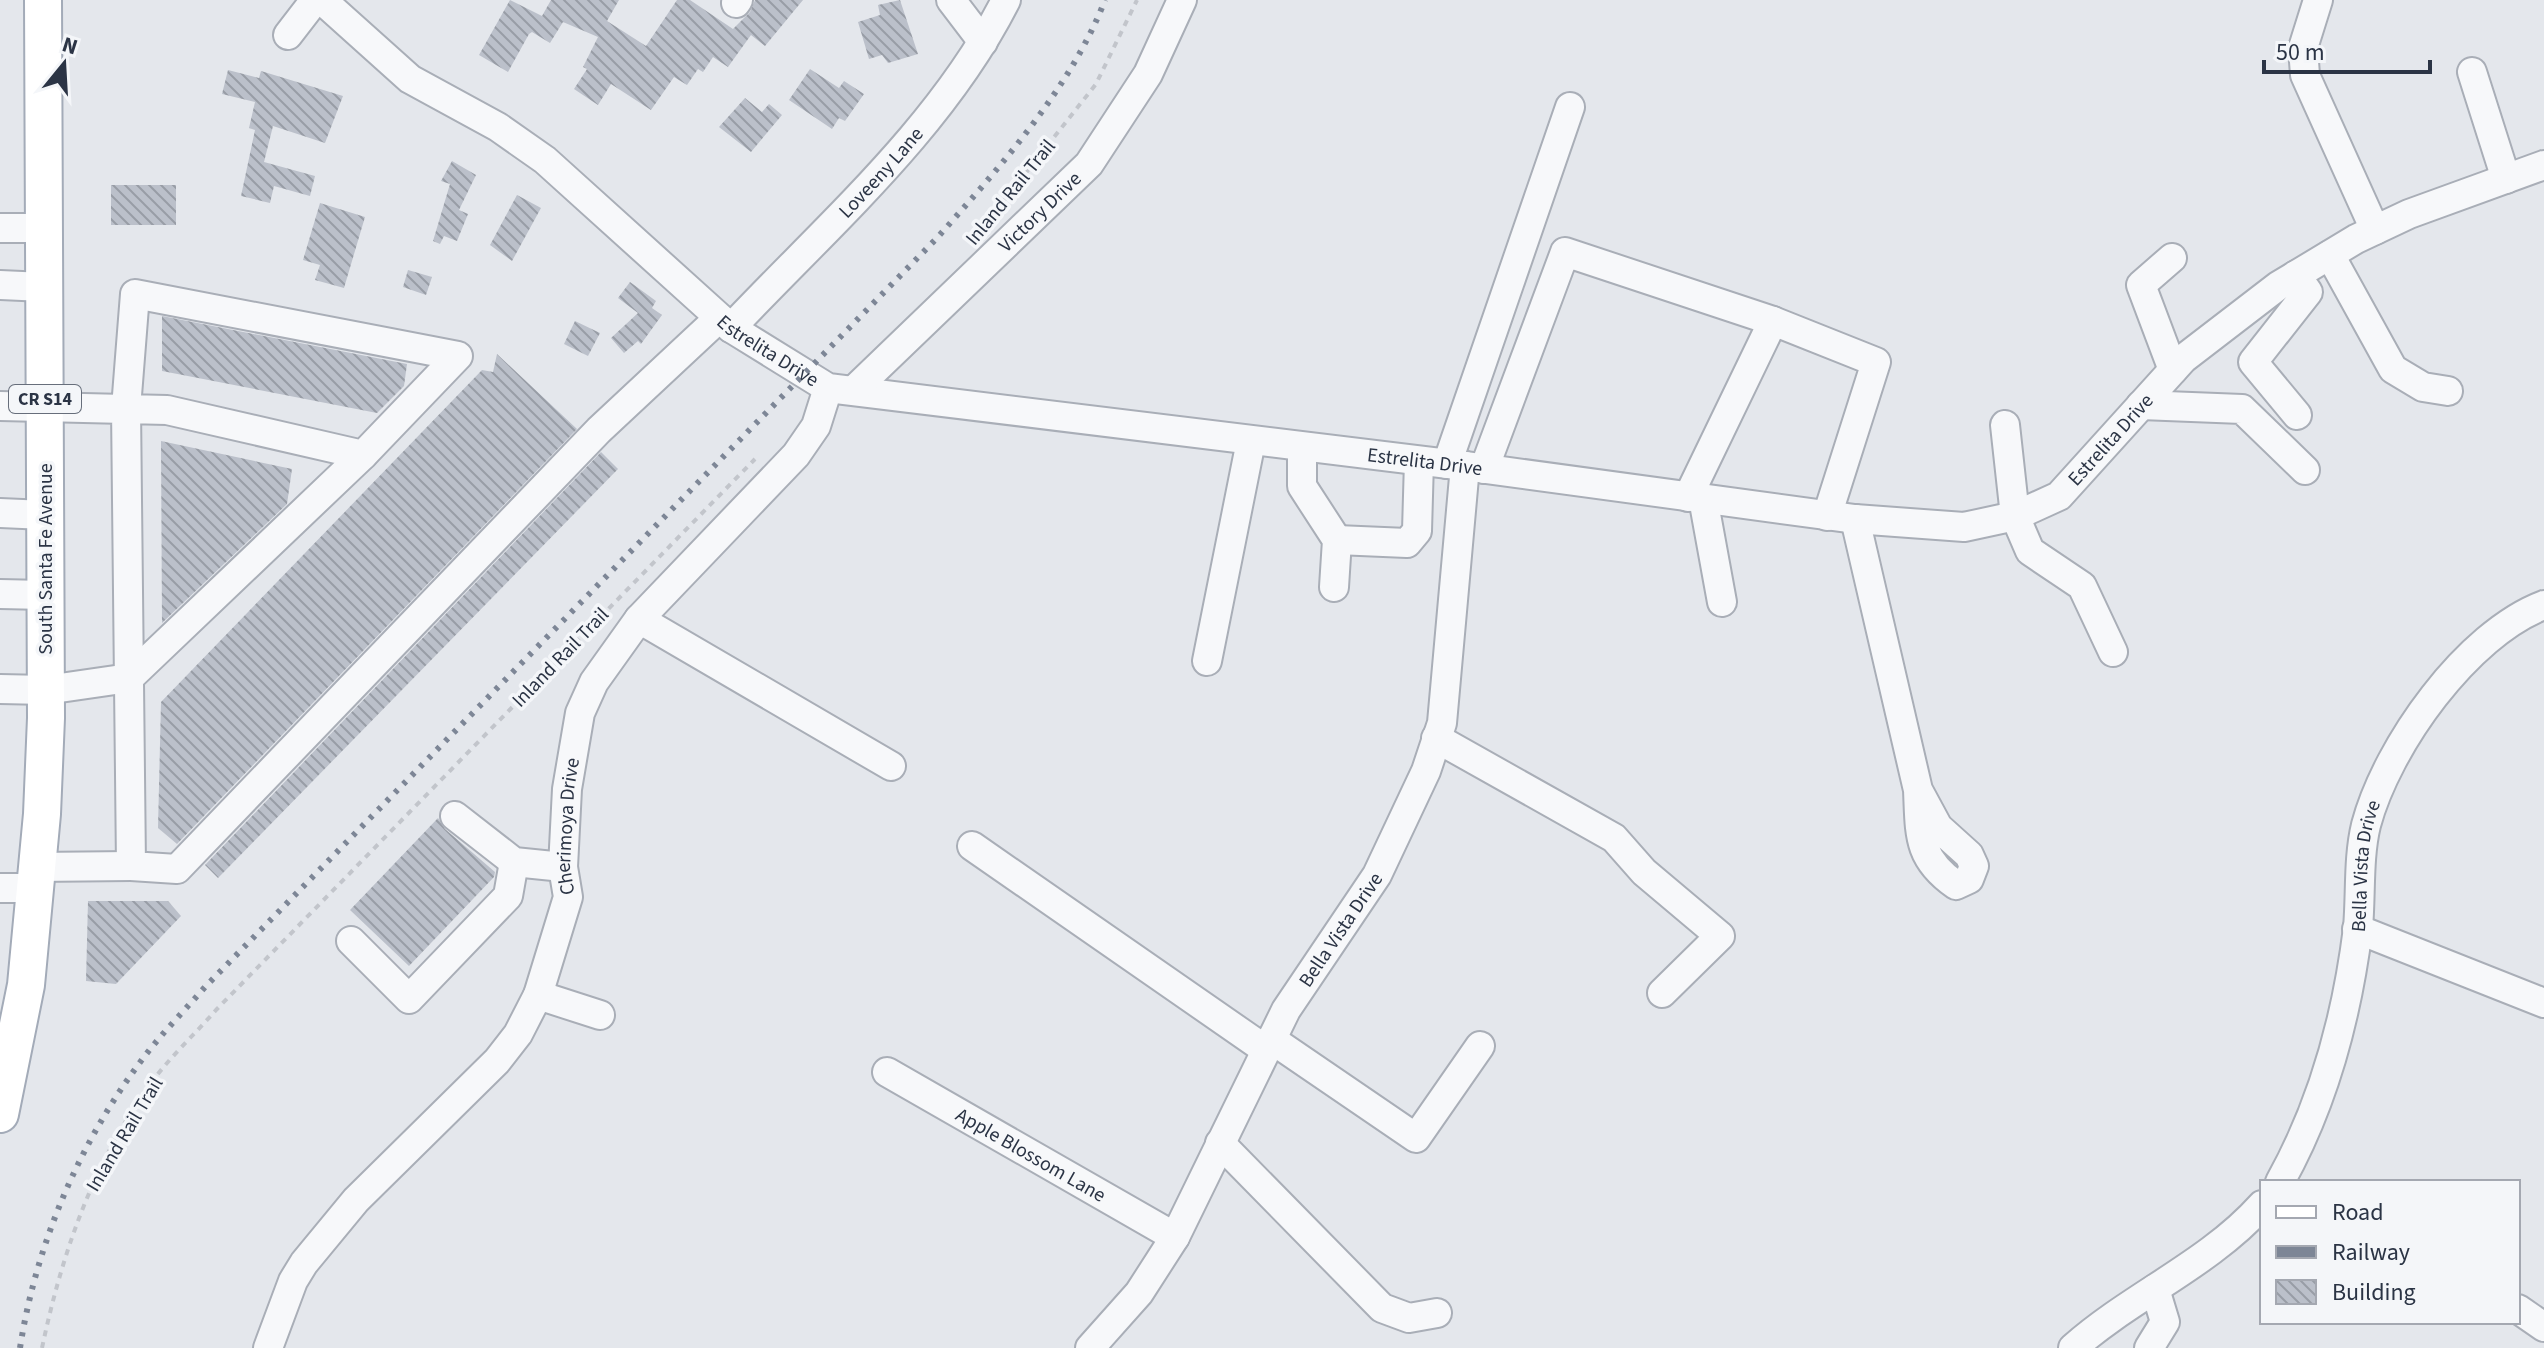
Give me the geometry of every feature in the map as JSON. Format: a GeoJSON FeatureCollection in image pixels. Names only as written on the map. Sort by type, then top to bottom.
{"type":"FeatureCollection","features":[{"type":"Feature","properties":{"kind":"main road","name":"South Santa Fe Avenue"},"geometry":{"type":"LineString","coordinates":[[0,1114],[26,985],[23,881],[42,814],[46,690],[43,0]]}},
{"type":"Feature","properties":{"kind":"street"},"geometry":{"type":"LineString","coordinates":[[288,35],[315,0]]}},
{"type":"Feature","properties":{"kind":"street","name":"Estrelita Drive"},"geometry":{"type":"LineString","coordinates":[[322,0],[410,79],[498,127],[545,160],[725,323],[841,388],[1466,466],[1855,519],[1964,527],[2015,516],[2059,496],[2173,370],[2296,275],[2409,214],[2544,165]]}},
{"type":"Feature","properties":{"kind":"street"},"geometry":{"type":"LineString","coordinates":[[951,0],[983,42]]}},
{"type":"Feature","properties":{"kind":"street","name":"Loveeny Lane"},"geometry":{"type":"LineString","coordinates":[[23,881],[131,866],[177,869],[197,852],[599,430],[725,323],[931,118],[983,42],[1006,0]]}},
{"type":"Feature","properties":{"kind":"street","name":"Victory Drive"},"geometry":{"type":"LineString","coordinates":[[841,388],[1089,164],[1148,74],[1182,0]]}},
{"type":"Feature","properties":{"kind":"street"},"geometry":{"type":"LineString","coordinates":[[2318,0],[2303,48],[2305,75],[2375,230]]}},
{"type":"Feature","properties":{"kind":"street"},"geometry":{"type":"LineString","coordinates":[[2472,72],[2506,179]]}},
{"type":"Feature","properties":{"kind":"street"},"geometry":{"type":"LineString","coordinates":[[1466,466],[1570,107]]}},
{"type":"Feature","properties":{"kind":"street"},"geometry":{"type":"LineString","coordinates":[[0,228],[44,228]]}},
{"type":"Feature","properties":{"kind":"street"},"geometry":{"type":"LineString","coordinates":[[1466,466],[1565,252],[1773,321],[1876,362],[1827,516]]}},
{"type":"Feature","properties":{"kind":"street"},"geometry":{"type":"LineString","coordinates":[[2330,255],[2393,369],[2423,387],[2448,391]]}},
{"type":"Feature","properties":{"kind":"street"},"geometry":{"type":"LineString","coordinates":[[2172,258],[2141,285],[2173,370]]}},
{"type":"Feature","properties":{"kind":"street"},"geometry":{"type":"LineString","coordinates":[[2296,275],[2308,292],[2253,362],[2297,415]]}},
{"type":"Feature","properties":{"kind":"street"},"geometry":{"type":"LineString","coordinates":[[0,285],[44,287]]}},
{"type":"Feature","properties":{"kind":"street"},"geometry":{"type":"LineString","coordinates":[[0,689],[46,690],[129,678],[363,455],[458,356],[135,294],[126,408],[129,678],[131,866]]}},
{"type":"Feature","properties":{"kind":"street"},"geometry":{"type":"LineString","coordinates":[[1722,602],[1695,498],[1773,321]]}},
{"type":"Feature","properties":{"kind":"street","name":"Cherimoya Drive"},"geometry":{"type":"LineString","coordinates":[[268,1348],[293,1281],[304,1263],[356,1200],[497,1061],[518,1034],[538,995],[568,897],[563,867],[567,789],[580,713],[607,662],[639,619],[796,455],[841,388]]}},
{"type":"Feature","properties":{"kind":"street"},"geometry":{"type":"LineString","coordinates":[[2141,405],[2242,409],[2305,470]]}},
{"type":"Feature","properties":{"kind":"street"},"geometry":{"type":"LineString","coordinates":[[0,406],[167,410],[363,455]]}},
{"type":"Feature","properties":{"kind":"street"},"geometry":{"type":"LineString","coordinates":[[2005,425],[2015,516],[2030,551],[2082,586],[2113,652]]}},
{"type":"Feature","properties":{"kind":"street"},"geometry":{"type":"LineString","coordinates":[[1207,661],[1251,441]]}},
{"type":"Feature","properties":{"kind":"street"},"geometry":{"type":"LineString","coordinates":[[1302,447],[1302,486],[1337,540],[1334,587]]}},
{"type":"Feature","properties":{"kind":"street"},"geometry":{"type":"LineString","coordinates":[[1337,540],[1407,543],[1417,531],[1419,461]]}},
{"type":"Feature","properties":{"kind":"street","name":"Bella Vista Drive"},"geometry":{"type":"LineString","coordinates":[[1090,1348],[1139,1293],[1175,1237],[1286,1010],[1377,875],[1426,771],[1442,723],[1466,466]]}},
{"type":"Feature","properties":{"kind":"street"},"geometry":{"type":"LineString","coordinates":[[0,513],[45,515]]}},
{"type":"Feature","properties":{"kind":"street"},"geometry":{"type":"LineString","coordinates":[[1855,519],[1918,790]]}},
{"type":"Feature","properties":{"kind":"street"},"geometry":{"type":"LineString","coordinates":[[0,594],[45,595]]}},
{"type":"Feature","properties":{"kind":"street","name":"Bella Vista Drive"},"geometry":{"type":"LineString","coordinates":[[2281,1180],[2304,1139],[2343,1020],[2357,929],[2365,828],[2376,795],[2413,727],[2473,651],[2519,614],[2544,605]]}},
{"type":"Feature","properties":{"kind":"street"},"geometry":{"type":"LineString","coordinates":[[639,619],[891,766]]}},
{"type":"Feature","properties":{"kind":"street"},"geometry":{"type":"LineString","coordinates":[[1436,738],[1614,838],[1644,872],[1720,936],[1662,993]]}},
{"type":"Feature","properties":{"kind":"street"},"geometry":{"type":"LineString","coordinates":[[455,816],[514,862],[563,867]]}},
{"type":"Feature","properties":{"kind":"street"},"geometry":{"type":"LineString","coordinates":[[972,846],[1416,1138],[1480,1046]]}},
{"type":"Feature","properties":{"kind":"street"},"geometry":{"type":"LineString","coordinates":[[351,941],[409,999],[508,896],[514,862]]}},
{"type":"Feature","properties":{"kind":"street"},"geometry":{"type":"LineString","coordinates":[[2357,929],[2544,1003]]}},
{"type":"Feature","properties":{"kind":"street"},"geometry":{"type":"LineString","coordinates":[[538,995],[600,1015]]}},
{"type":"Feature","properties":{"kind":"street","name":"Apple Blossom Lane"},"geometry":{"type":"LineString","coordinates":[[887,1072],[1175,1237]]}},
{"type":"Feature","properties":{"kind":"street"},"geometry":{"type":"LineString","coordinates":[[1220,1143],[1382,1308],[1409,1318],[1437,1313]]}},
{"type":"Feature","properties":{"kind":"street"},"geometry":{"type":"LineString","coordinates":[[2073,1348],[2097,1327],[2226,1242],[2260,1210]]}},
{"type":"Feature","properties":{"kind":"street"},"geometry":{"type":"LineString","coordinates":[[2149,1348],[2165,1322],[2155,1289]]}},
{"type":"Feature","properties":{"kind":"street"},"geometry":{"type":"LineString","coordinates":[[2520,1310],[2544,1327]]}},
{"type":"Feature","properties":{"kind":"path","name":"Inland Rail Trail"},"geometry":{"type":"LineString","coordinates":[[975,237],[1096,84],[1137,0]]}},
{"type":"Feature","properties":{"kind":"path","name":"Inland Rail Trail"},"geometry":{"type":"LineString","coordinates":[[42,1348],[56,1279],[91,1182],[151,1083],[216,1010],[765,449]]}},
{"type":"Feature","properties":{"kind":"building"},"geometry":{"type":"Polygon","coordinates":[[[510,0],[542,16],[551,0],[619,0],[607,21],[646,46],[677,0],[690,0],[733,29],[750,12],[755,0],[803,0],[765,46],[751,35],[728,67],[713,57],[703,72],[698,69],[687,85],[674,77],[651,110],[611,84],[598,105],[574,89],[587,69],[583,67],[598,37],[563,22],[550,43],[532,32],[529,34],[508,72],[479,55],[510,0]]]}},
{"type":"Feature","properties":{"kind":"building"},"geometry":{"type":"Polygon","coordinates":[[[900,0],[918,54],[888,63],[882,55],[869,59],[858,22],[880,15],[878,5],[900,0]]]}},
{"type":"Feature","properties":{"kind":"building"},"geometry":{"type":"Polygon","coordinates":[[[810,69],[839,88],[844,81],[864,94],[845,121],[839,118],[832,129],[789,100],[810,69]]]}},
{"type":"Feature","properties":{"kind":"building"},"geometry":{"type":"Polygon","coordinates":[[[228,70],[259,78],[261,71],[343,96],[325,143],[273,126],[264,162],[315,176],[310,196],[274,186],[270,203],[241,196],[255,130],[249,128],[255,102],[222,94],[228,70]]]}},
{"type":"Feature","properties":{"kind":"building"},"geometry":{"type":"Polygon","coordinates":[[[745,98],[762,112],[769,104],[782,115],[751,152],[719,127],[745,98]]]}},
{"type":"Feature","properties":{"kind":"building"},"geometry":{"type":"Polygon","coordinates":[[[452,161],[476,175],[459,210],[468,214],[457,241],[444,236],[440,244],[433,241],[450,184],[441,181],[452,161]]]}},
{"type":"Feature","properties":{"kind":"building"},"geometry":{"type":"Polygon","coordinates":[[[111,185],[176,185],[176,225],[111,225],[111,185]]]}},
{"type":"Feature","properties":{"kind":"building"},"geometry":{"type":"Polygon","coordinates":[[[517,195],[541,208],[512,261],[490,245],[517,195]]]}},
{"type":"Feature","properties":{"kind":"building"},"geometry":{"type":"Polygon","coordinates":[[[320,203],[365,217],[344,288],[315,280],[320,265],[303,260],[320,203]]]}},
{"type":"Feature","properties":{"kind":"building"},"geometry":{"type":"Polygon","coordinates":[[[408,270],[432,277],[426,295],[403,287],[408,270]]]}},
{"type":"Feature","properties":{"kind":"building"},"geometry":{"type":"Polygon","coordinates":[[[630,282],[656,301],[652,308],[662,315],[641,344],[638,341],[624,353],[611,338],[638,313],[618,298],[630,282]]]}},
{"type":"Feature","properties":{"kind":"building"},"geometry":{"type":"Polygon","coordinates":[[[162,316],[407,364],[404,386],[377,413],[162,371],[162,316]]]}},
{"type":"Feature","properties":{"kind":"building"},"geometry":{"type":"Polygon","coordinates":[[[575,321],[600,333],[588,356],[564,344],[575,321]]]}},
{"type":"Feature","properties":{"kind":"building"},"geometry":{"type":"Polygon","coordinates":[[[497,354],[577,429],[177,844],[158,828],[161,702],[482,370],[493,372],[497,354]]]}},
{"type":"Feature","properties":{"kind":"building"},"geometry":{"type":"Polygon","coordinates":[[[161,441],[292,469],[287,504],[162,623],[161,441]]]}},
{"type":"Feature","properties":{"kind":"building"},"geometry":{"type":"Polygon","coordinates":[[[601,452],[618,469],[218,878],[205,865],[601,452]]]}},
{"type":"Feature","properties":{"kind":"building"},"geometry":{"type":"Polygon","coordinates":[[[438,818],[445,829],[495,872],[494,877],[409,966],[350,910],[438,818]]]}},
{"type":"Feature","properties":{"kind":"building"},"geometry":{"type":"Polygon","coordinates":[[[88,901],[168,901],[181,916],[116,984],[86,981],[88,901]]]}},
{"type":"Feature","properties":{"kind":"railway"},"geometry":{"type":"LineString","coordinates":[[20,1348],[37,1270],[64,1195],[100,1123],[151,1048],[205,987],[937,238],[1032,126],[1091,33],[1105,0]]}}]}
